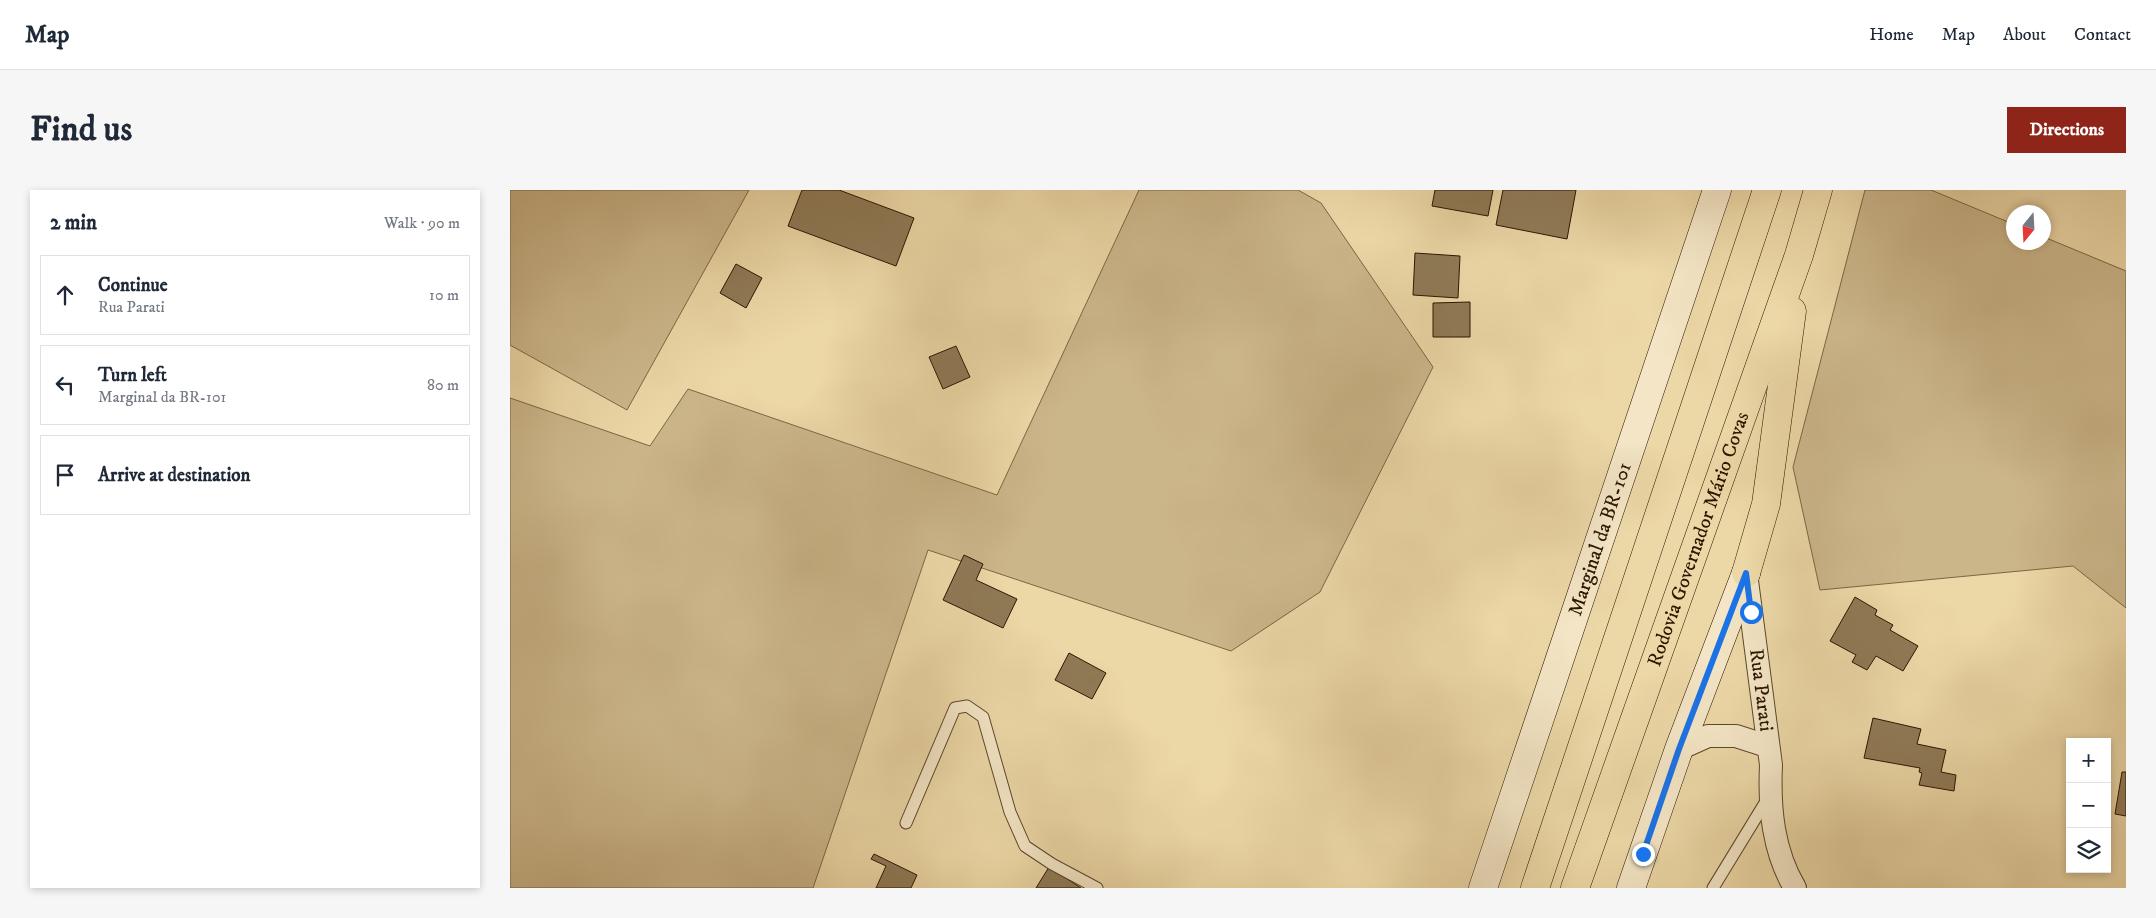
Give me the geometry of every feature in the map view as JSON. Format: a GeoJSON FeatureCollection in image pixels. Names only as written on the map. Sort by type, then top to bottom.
{"type":"FeatureCollection","features":[{"type":"Feature","properties":{"kind":"highway","name":"Rodovia Governador Mário Covas"},"geometry":{"type":"LineString","coordinates":[[1535,888],[1767,190]]}},
{"type":"Feature","properties":{"kind":"highway","name":"Rodovia Governador Mário Covas"},"geometry":{"type":"LineString","coordinates":[[1575,888],[1799,255],[1818,190]]}},
{"type":"Feature","properties":{"kind":"highway"},"geometry":{"type":"LineString","coordinates":[[1746,573],[1766,504],[1799,255]]}},
{"type":"Feature","properties":{"kind":"main road","name":"Marginal da BR-101"},"geometry":{"type":"LineString","coordinates":[[1483,888],[1717,190]]}},
{"type":"Feature","properties":{"kind":"main road"},"geometry":{"type":"LineString","coordinates":[[1631,888],[1679,749],[1746,573]]}},
{"type":"Feature","properties":{"kind":"street","name":"Rua Parati"},"geometry":{"type":"LineString","coordinates":[[1746,573],[1771,766],[1769,796],[1778,849],[1795,888]]}},
{"type":"Feature","properties":{"kind":"street","name":"Rua Parati"},"geometry":{"type":"LineString","coordinates":[[1679,749],[1708,736],[1736,736],[1767,746]]}},
{"type":"Feature","properties":{"kind":"lane"},"geometry":{"type":"LineString","coordinates":[[906,823],[955,708],[967,706],[983,717],[1010,812],[1025,846],[1052,864],[1097,888]]}},
{"type":"Feature","properties":{"kind":"lane"},"geometry":{"type":"LineString","coordinates":[[1713,888],[1769,796]]}},
{"type":"Feature","properties":{"kind":"shaded area"},"geometry":{"type":"Polygon","coordinates":[[[510,190],[749,190],[627,410],[510,345],[510,190]]]}},
{"type":"Feature","properties":{"kind":"shaded area"},"geometry":{"type":"Polygon","coordinates":[[[1139,190],[1298,190],[1321,203],[1433,367],[1320,592],[1231,651],[928,550],[813,888],[510,888],[510,398],[650,446],[688,389],[997,495],[1139,190]]]}},
{"type":"Feature","properties":{"kind":"shaded area"},"geometry":{"type":"Polygon","coordinates":[[[1865,190],[1931,190],[2006,221],[2006,250],[2051,250],[2051,240],[2126,271],[2126,608],[2073,566],[1820,590],[1793,467],[1865,190]]]}},
{"type":"Feature","properties":{"kind":"building"},"geometry":{"type":"Polygon","coordinates":[[[802,190],[839,190],[914,218],[896,266],[788,226],[802,190]]]}},
{"type":"Feature","properties":{"kind":"building"},"geometry":{"type":"Polygon","coordinates":[[[1435,190],[1493,190],[1488,216],[1432,206],[1435,190]]]}},
{"type":"Feature","properties":{"kind":"building"},"geometry":{"type":"Polygon","coordinates":[[[1503,190],[1576,190],[1567,239],[1496,225],[1503,190]]]}},
{"type":"Feature","properties":{"kind":"building"},"geometry":{"type":"Polygon","coordinates":[[[1415,253],[1460,256],[1458,298],[1413,295],[1415,253]]]}},
{"type":"Feature","properties":{"kind":"building"},"geometry":{"type":"Polygon","coordinates":[[[736,264],[762,278],[746,308],[720,293],[736,264]]]}},
{"type":"Feature","properties":{"kind":"building"},"geometry":{"type":"Polygon","coordinates":[[[1470,302],[1470,337],[1433,337],[1433,303],[1470,302]]]}},
{"type":"Feature","properties":{"kind":"building"},"geometry":{"type":"Polygon","coordinates":[[[956,346],[970,377],[943,389],[929,357],[956,346]]]}},
{"type":"Feature","properties":{"kind":"building"},"geometry":{"type":"Polygon","coordinates":[[[964,555],[983,564],[976,580],[1017,599],[1003,628],[943,600],[964,555]]]}},
{"type":"Feature","properties":{"kind":"building"},"geometry":{"type":"Polygon","coordinates":[[[1855,597],[1877,610],[1875,615],[1893,625],[1890,630],[1918,646],[1903,671],[1876,656],[1867,670],[1852,662],[1856,655],[1830,641],[1855,597]]]}},
{"type":"Feature","properties":{"kind":"building"},"geometry":{"type":"Polygon","coordinates":[[[1069,653],[1106,673],[1092,699],[1055,680],[1069,653]]]}},
{"type":"Feature","properties":{"kind":"building"},"geometry":{"type":"Polygon","coordinates":[[[1873,718],[1921,729],[1917,744],[1946,750],[1941,772],[1956,775],[1954,791],[1919,785],[1922,773],[1919,772],[1920,768],[1864,758],[1873,718]]]}},
{"type":"Feature","properties":{"kind":"building"},"geometry":{"type":"Polygon","coordinates":[[[2122,772],[2126,772],[2126,816],[2115,814],[2122,772]]]}},
{"type":"Feature","properties":{"kind":"building"},"geometry":{"type":"Polygon","coordinates":[[[874,854],[917,875],[911,888],[876,888],[886,866],[871,859],[874,854]]]}},
{"type":"Feature","properties":{"kind":"building"},"geometry":{"type":"Polygon","coordinates":[[[1049,867],[1081,888],[1036,888],[1049,867]]]}},
{"type":"Feature","properties":{"kind":"route"},"geometry":{"type":"LineString","coordinates":[[1643,854],[1679,749],[1746,573],[1751,612]]}}]}
